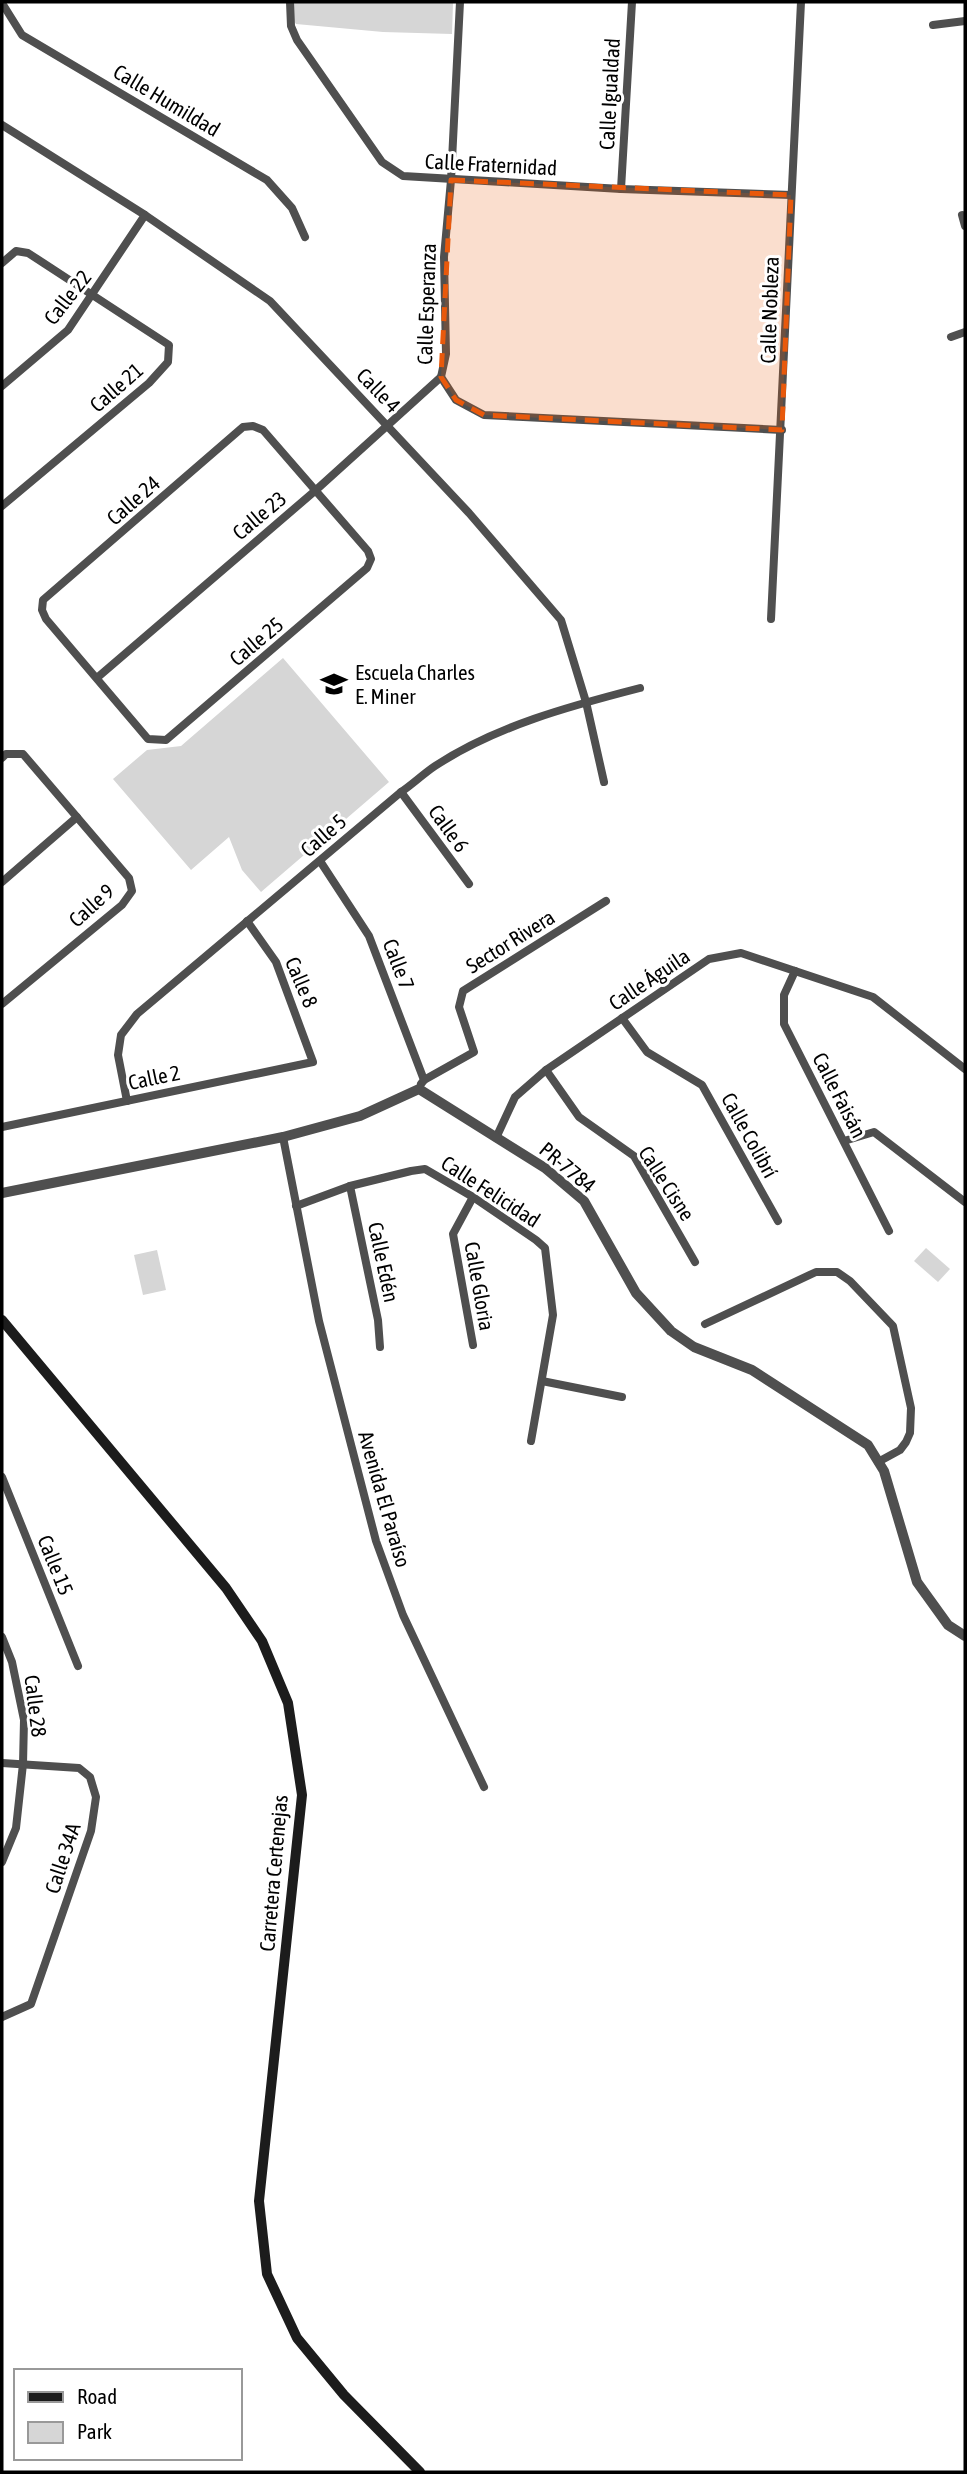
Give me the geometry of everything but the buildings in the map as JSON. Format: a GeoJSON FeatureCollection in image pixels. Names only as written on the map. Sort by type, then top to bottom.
{"type":"FeatureCollection","features":[{"type":"Feature","properties":{"kind":"main road","name":"Carretera Certenejas"},"geometry":{"type":"LineString","coordinates":[[2,1320],[226,1588],[262,1641],[288,1703],[302,1795],[259,2201],[267,2274],[297,2338],[344,2395],[420,2472]]}},
{"type":"Feature","properties":{"kind":"street","name":"Calle Fraternidad"},"geometry":{"type":"LineString","coordinates":[[290,2],[291,26],[297,40],[382,162],[403,176],[791,195]]}},
{"type":"Feature","properties":{"kind":"street","name":"Calle Esperanza"},"geometry":{"type":"LineString","coordinates":[[460,2],[451,180],[444,257],[446,354],[440,377],[456,400],[484,415],[782,430]]}},
{"type":"Feature","properties":{"kind":"street","name":"Calle Igualdad"},"geometry":{"type":"LineString","coordinates":[[621,188],[632,2]]}},
{"type":"Feature","properties":{"kind":"street","name":"Calle Nobleza"},"geometry":{"type":"LineString","coordinates":[[771,619],[801,2]]}},
{"type":"Feature","properties":{"kind":"street","name":"Calle Humildad"},"geometry":{"type":"LineString","coordinates":[[2,3],[22,35],[267,180],[292,208],[305,237]]}},
{"type":"Feature","properties":{"kind":"street"},"geometry":{"type":"LineString","coordinates":[[933,24],[965,21]]}},
{"type":"Feature","properties":{"kind":"street","name":"Calle 4"},"geometry":{"type":"LineString","coordinates":[[2,125],[145,215],[270,301],[479,524],[561,620],[586,702],[604,782]]}},
{"type":"Feature","properties":{"kind":"street","name":"Calle 22"},"geometry":{"type":"LineString","coordinates":[[2,386],[68,330],[145,215]]}},
{"type":"Feature","properties":{"kind":"street"},"geometry":{"type":"LineString","coordinates":[[962,215],[965,226]]}},
{"type":"Feature","properties":{"kind":"street"},"geometry":{"type":"LineString","coordinates":[[2,263],[16,251],[28,253],[93,295]]}},
{"type":"Feature","properties":{"kind":"street","name":"Calle 21"},"geometry":{"type":"LineString","coordinates":[[2,506],[149,383],[168,362],[169,345],[93,295]]}},
{"type":"Feature","properties":{"kind":"street"},"geometry":{"type":"LineString","coordinates":[[951,337],[965,332]]}},
{"type":"Feature","properties":{"kind":"street","name":"Calle 23"},"geometry":{"type":"LineString","coordinates":[[98,677],[316,490],[440,377]]}},
{"type":"Feature","properties":{"kind":"street","name":"Calle 24"},"geometry":{"type":"LineString","coordinates":[[98,677],[46,619],[42,610],[43,600],[243,428],[253,426],[262,430],[316,490]]}},
{"type":"Feature","properties":{"kind":"street","name":"Calle 25"},"geometry":{"type":"LineString","coordinates":[[98,677],[148,739],[166,740],[293,634],[368,568],[371,559],[368,551],[316,490]]}},
{"type":"Feature","properties":{"kind":"street","name":"Calle 5"},"geometry":{"type":"LineString","coordinates":[[127,1101],[118,1055],[121,1035],[137,1014],[401,792],[435,766],[489,736],[586,702],[640,688]]}},
{"type":"Feature","properties":{"kind":"street"},"geometry":{"type":"LineString","coordinates":[[2,758],[6,754],[23,754],[77,817],[2,882]]}},
{"type":"Feature","properties":{"kind":"street","name":"Calle 6"},"geometry":{"type":"LineString","coordinates":[[401,792],[469,884]]}},
{"type":"Feature","properties":{"kind":"street","name":"Calle 9"},"geometry":{"type":"LineString","coordinates":[[2,1004],[122,905],[132,891],[129,878],[77,817]]}},
{"type":"Feature","properties":{"kind":"street","name":"Calle 7"},"geometry":{"type":"LineString","coordinates":[[320,860],[369,936],[421,1084]]}},
{"type":"Feature","properties":{"kind":"street","name":"Sector Rivera"},"geometry":{"type":"LineString","coordinates":[[421,1084],[474,1052],[459,1007],[463,991],[606,901]]}},
{"type":"Feature","properties":{"kind":"street","name":"Calle 8"},"geometry":{"type":"LineString","coordinates":[[247,921],[276,962],[313,1062]]}},
{"type":"Feature","properties":{"kind":"street","name":"Calle Águila"},"geometry":{"type":"LineString","coordinates":[[496,1138],[515,1097],[546,1070],[709,959],[741,953],[873,998],[965,1069]]}},
{"type":"Feature","properties":{"kind":"street","name":"Calle Faisán"},"geometry":{"type":"LineString","coordinates":[[795,971],[784,995],[784,1024],[889,1231]]}},
{"type":"Feature","properties":{"kind":"street","name":"Calle Colibrí"},"geometry":{"type":"LineString","coordinates":[[622,1018],[647,1052],[702,1085],[778,1221]]}},
{"type":"Feature","properties":{"kind":"street","name":"Calle 2"},"geometry":{"type":"LineString","coordinates":[[2,1127],[313,1062]]}},
{"type":"Feature","properties":{"kind":"street","name":"Calle Cisne"},"geometry":{"type":"LineString","coordinates":[[546,1070],[579,1117],[634,1156],[695,1262]]}},
{"type":"Feature","properties":{"kind":"street"},"geometry":{"type":"LineString","coordinates":[[2,1193],[283,1137],[360,1116],[421,1084]]}},
{"type":"Feature","properties":{"kind":"street","name":"PR-7784"},"geometry":{"type":"LineString","coordinates":[[421,1084],[496,1138],[545,1168],[584,1201],[636,1293],[671,1331],[694,1346],[752,1370],[868,1444],[884,1471],[916,1582],[948,1625],[965,1636]]}},
{"type":"Feature","properties":{"kind":"street"},"geometry":{"type":"LineString","coordinates":[[844,1141],[874,1132],[965,1202]]}},
{"type":"Feature","properties":{"kind":"street"},"geometry":{"type":"LineString","coordinates":[[283,1137],[296,1206]]}},
{"type":"Feature","properties":{"kind":"street","name":"Calle Felicidad"},"geometry":{"type":"LineString","coordinates":[[296,1206],[350,1186],[425,1169],[473,1197],[545,1248],[553,1315],[531,1441]]}},
{"type":"Feature","properties":{"kind":"street","name":"Calle Edén"},"geometry":{"type":"LineString","coordinates":[[350,1186],[379,1320],[380,1347]]}},
{"type":"Feature","properties":{"kind":"street","name":"Calle Gloria"},"geometry":{"type":"LineString","coordinates":[[473,1197],[457,1222],[453,1234],[473,1345]]}},
{"type":"Feature","properties":{"kind":"street","name":"Avenida El Paraíso"},"geometry":{"type":"LineString","coordinates":[[296,1206],[319,1321],[376,1541],[403,1615],[484,1787]]}},
{"type":"Feature","properties":{"kind":"street"},"geometry":{"type":"LineString","coordinates":[[705,1324],[816,1272],[837,1272],[850,1281],[893,1326],[911,1408],[910,1433],[906,1442],[900,1450],[878,1461]]}},
{"type":"Feature","properties":{"kind":"street"},"geometry":{"type":"LineString","coordinates":[[542,1381],[622,1397]]}},
{"type":"Feature","properties":{"kind":"street","name":"Calle 15"},"geometry":{"type":"LineString","coordinates":[[2,1477],[78,1666]]}},
{"type":"Feature","properties":{"kind":"street","name":"Calle 28"},"geometry":{"type":"LineString","coordinates":[[2,1637],[12,1662],[24,1720],[23,1764],[16,1828],[2,1862]]}},
{"type":"Feature","properties":{"kind":"street","name":"Calle 34A"},"geometry":{"type":"LineString","coordinates":[[2,1763],[79,1768],[90,1777],[96,1797],[91,1831],[31,2004],[2,2018]]}},
{"type":"Feature","properties":{"kind":"highlighted area"},"geometry":{"type":"Polygon","coordinates":[[[451,180],[791,195],[782,430],[484,415],[456,400],[441,377],[451,180]]]}},
{"type":"Feature","properties":{"kind":"green space"},"geometry":{"type":"Polygon","coordinates":[[[294,2],[453,2],[452,34],[383,32],[296,24],[294,2]]]}},
{"type":"Feature","properties":{"kind":"green space"},"geometry":{"type":"Polygon","coordinates":[[[283,658],[389,782],[261,892],[242,870],[229,837],[191,870],[113,779],[147,750],[181,746],[283,658]]]}},
{"type":"Feature","properties":{"kind":"green space"},"geometry":{"type":"Polygon","coordinates":[[[926,1248],[950,1269],[938,1282],[914,1261],[926,1248]]]}},
{"type":"Feature","properties":{"kind":"green space"},"geometry":{"type":"Polygon","coordinates":[[[157,1250],[166,1290],[143,1295],[134,1255],[157,1250]]]}},
{"type":"Feature","properties":{"kind":"place","name":"Escuela Charles E. Miner"},"geometry":{"type":"Point","coordinates":[334,684]}}]}
